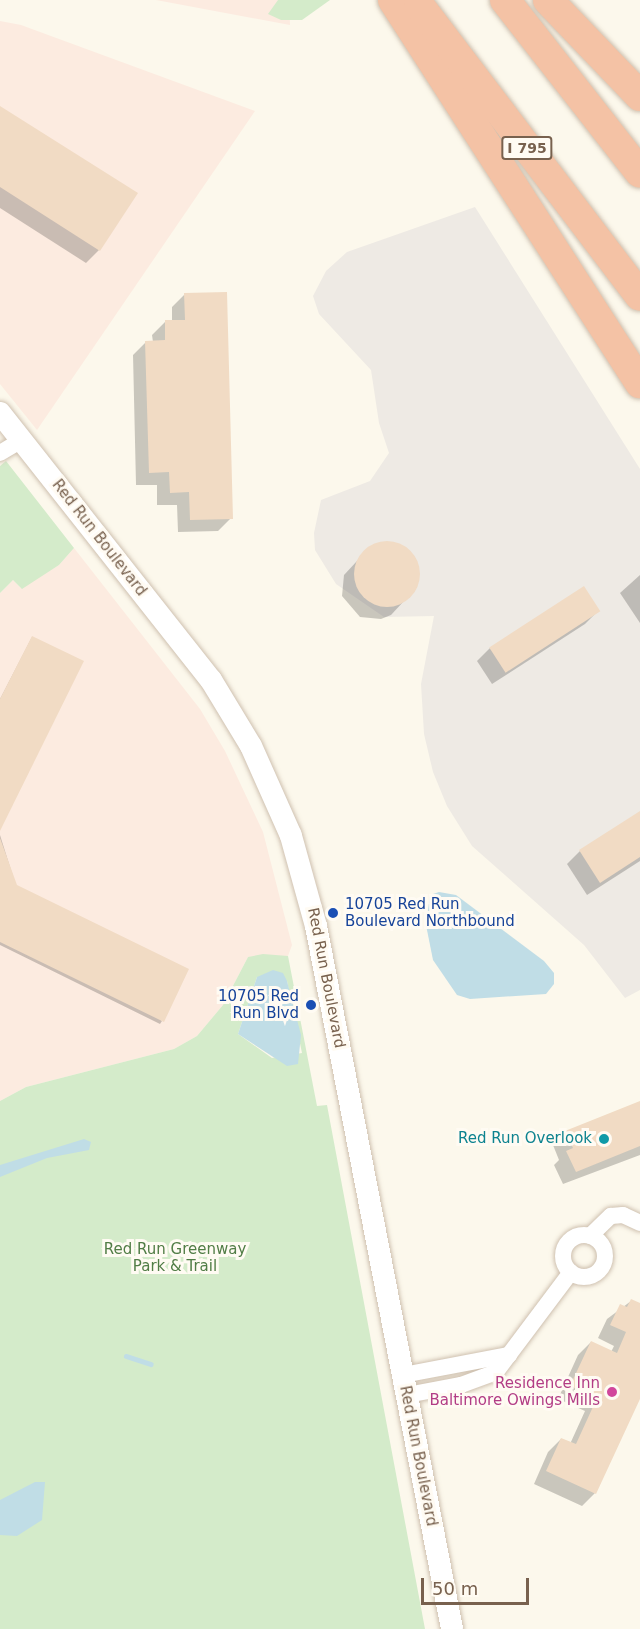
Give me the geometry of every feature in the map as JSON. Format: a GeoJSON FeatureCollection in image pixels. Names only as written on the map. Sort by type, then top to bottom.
{"type":"FeatureCollection","features":[{"type":"Feature","properties":{"kind":"highway"},"geometry":{"type":"LineString","coordinates":[[393,0],[640,383]]}},
{"type":"Feature","properties":{"kind":"highway","name":"I 795"},"geometry":{"type":"LineString","coordinates":[[415,0],[640,296]]}},
{"type":"Feature","properties":{"kind":"highway"},"geometry":{"type":"LineString","coordinates":[[506,0],[640,173]]}},
{"type":"Feature","properties":{"kind":"highway"},"geometry":{"type":"LineString","coordinates":[[548,0],[640,96]]}},
{"type":"Feature","properties":{"kind":"highway"},"geometry":{"type":"LineString","coordinates":[[583,292],[640,374]]}},
{"type":"Feature","properties":{"kind":"main road","name":"Red Run Boulevard"},"geometry":{"type":"LineString","coordinates":[[2,421],[21,440],[206,674],[251,746],[280,806],[302,866],[316,926],[452,1629]]}},
{"type":"Feature","properties":{"kind":"street"},"geometry":{"type":"LineString","coordinates":[[0,453],[21,440]]}},
{"type":"Feature","properties":{"kind":"street"},"geometry":{"type":"LineString","coordinates":[[590,1236],[603,1249],[602,1266],[584,1277],[571,1272],[564,1262],[564,1249],[578,1236],[590,1236],[611,1216],[623,1215],[640,1223]]}},
{"type":"Feature","properties":{"kind":"street"},"geometry":{"type":"LineString","coordinates":[[405,1385],[509,1355],[571,1272]]}},
{"type":"Feature","properties":{"kind":"shaded area"},"geometry":{"type":"Polygon","coordinates":[[[156,0],[289,0],[290,25],[156,0]]]}},
{"type":"Feature","properties":{"kind":"shaded area"},"geometry":{"type":"Polygon","coordinates":[[[0,21],[21,25],[255,111],[37,430],[0,384],[0,21]]]}},
{"type":"Feature","properties":{"kind":"shaded area"},"geometry":{"type":"Polygon","coordinates":[[[475,207],[640,469],[640,990],[625,998],[584,945],[472,846],[447,806],[433,772],[424,734],[421,684],[434,616],[384,617],[336,584],[315,550],[314,533],[321,500],[370,481],[389,453],[379,423],[371,370],[319,314],[313,296],[326,271],[347,252],[475,207]]]}},
{"type":"Feature","properties":{"kind":"shaded area"},"geometry":{"type":"Polygon","coordinates":[[[74,548],[200,709],[225,751],[263,832],[292,945],[288,956],[248,957],[223,1005],[197,1036],[174,1049],[26,1087],[0,1101],[0,593],[13,580],[21,588],[59,565],[74,548]]]}},
{"type":"Feature","properties":{"kind":"green space"},"geometry":{"type":"Polygon","coordinates":[[[278,0],[330,0],[302,20],[281,20],[268,14],[278,0]]]}},
{"type":"Feature","properties":{"kind":"green space"},"geometry":{"type":"Polygon","coordinates":[[[6,461],[74,548],[59,565],[22,589],[13,580],[0,593],[0,466],[6,461]]]}},
{"type":"Feature","properties":{"kind":"green space","name":"Red Run Greenway Park & Trail"},"geometry":{"type":"Polygon","coordinates":[[[263,954],[288,956],[317,1106],[327,1105],[425,1629],[0,1629],[0,1101],[26,1087],[174,1049],[197,1036],[223,1005],[248,957],[263,954]],[[257,977],[238,1034],[272,1058],[302,1053],[287,981],[257,977]]]}},
{"type":"Feature","properties":{"kind":"water"},"geometry":{"type":"Polygon","coordinates":[[[439,892],[456,895],[544,961],[554,973],[554,984],[546,994],[470,999],[457,995],[433,960],[426,925],[430,895],[439,892]]]}},
{"type":"Feature","properties":{"kind":"water"},"geometry":{"type":"Polygon","coordinates":[[[273,970],[283,973],[287,981],[301,1035],[298,1064],[287,1066],[238,1034],[257,977],[273,970]]]}},
{"type":"Feature","properties":{"kind":"water"},"geometry":{"type":"Polygon","coordinates":[[[84,1139],[91,1142],[89,1150],[47,1158],[0,1177],[0,1165],[84,1139]]]}},
{"type":"Feature","properties":{"kind":"water"},"geometry":{"type":"Polygon","coordinates":[[[35,1482],[45,1482],[42,1520],[17,1536],[0,1535],[0,1500],[35,1482]]]}},
{"type":"Feature","properties":{"kind":"building"},"geometry":{"type":"Polygon","coordinates":[[[0,106],[138,193],[100,251],[0,187],[0,106]]]}},
{"type":"Feature","properties":{"kind":"building"},"geometry":{"type":"Polygon","coordinates":[[[227,292],[233,519],[190,520],[189,492],[170,493],[169,472],[149,473],[145,341],[165,340],[165,320],[185,320],[184,293],[227,292]]]}},
{"type":"Feature","properties":{"kind":"building"},"geometry":{"type":"Polygon","coordinates":[[[381,541],[393,541],[411,550],[418,561],[420,574],[418,587],[411,598],[400,605],[381,607],[368,602],[359,593],[354,580],[354,568],[359,555],[368,546],[381,541]]]}},
{"type":"Feature","properties":{"kind":"building"},"geometry":{"type":"Polygon","coordinates":[[[584,586],[600,611],[506,673],[489,648],[584,586]]]}},
{"type":"Feature","properties":{"kind":"building"},"geometry":{"type":"Polygon","coordinates":[[[32,636],[84,661],[0,831],[0,699],[32,636]]]}},
{"type":"Feature","properties":{"kind":"building"},"geometry":{"type":"Polygon","coordinates":[[[640,811],[640,857],[600,883],[579,850],[640,811]]]}},
{"type":"Feature","properties":{"kind":"building"},"geometry":{"type":"Polygon","coordinates":[[[0,838],[17,885],[189,969],[164,1022],[0,942],[0,838]]]}},
{"type":"Feature","properties":{"kind":"building","name":"Red Run Overlook"},"geometry":{"type":"Polygon","coordinates":[[[640,1101],[640,1146],[576,1172],[566,1151],[573,1148],[565,1131],[640,1101]]]}},
{"type":"Feature","properties":{"kind":"building","name":"Residence Inn Baltimore Owings Mills"},"geometry":{"type":"Polygon","coordinates":[[[631,1299],[640,1303],[640,1399],[596,1494],[546,1471],[561,1438],[576,1444],[597,1398],[570,1386],[591,1341],[617,1353],[626,1332],[610,1325],[620,1304],[627,1307],[631,1299]]]}},
{"type":"Feature","properties":{"kind":"waterway"},"geometry":{"type":"LineString","coordinates":[[126,1356],[151,1364]]}},
{"type":"Feature","properties":{"kind":"place","name":"10705 Red Run Boulevard Northbound"},"geometry":{"type":"Point","coordinates":[333,913]}},
{"type":"Feature","properties":{"kind":"place","name":"10705 Red Run Blvd"},"geometry":{"type":"Point","coordinates":[311,1005]}},
{"type":"Feature","properties":{"kind":"place","name":"Red Run Overlook"},"geometry":{"type":"Point","coordinates":[604,1139]}},
{"type":"Feature","properties":{"kind":"place","name":"Residence Inn Baltimore Owings Mills"},"geometry":{"type":"Point","coordinates":[612,1392]}}]}
